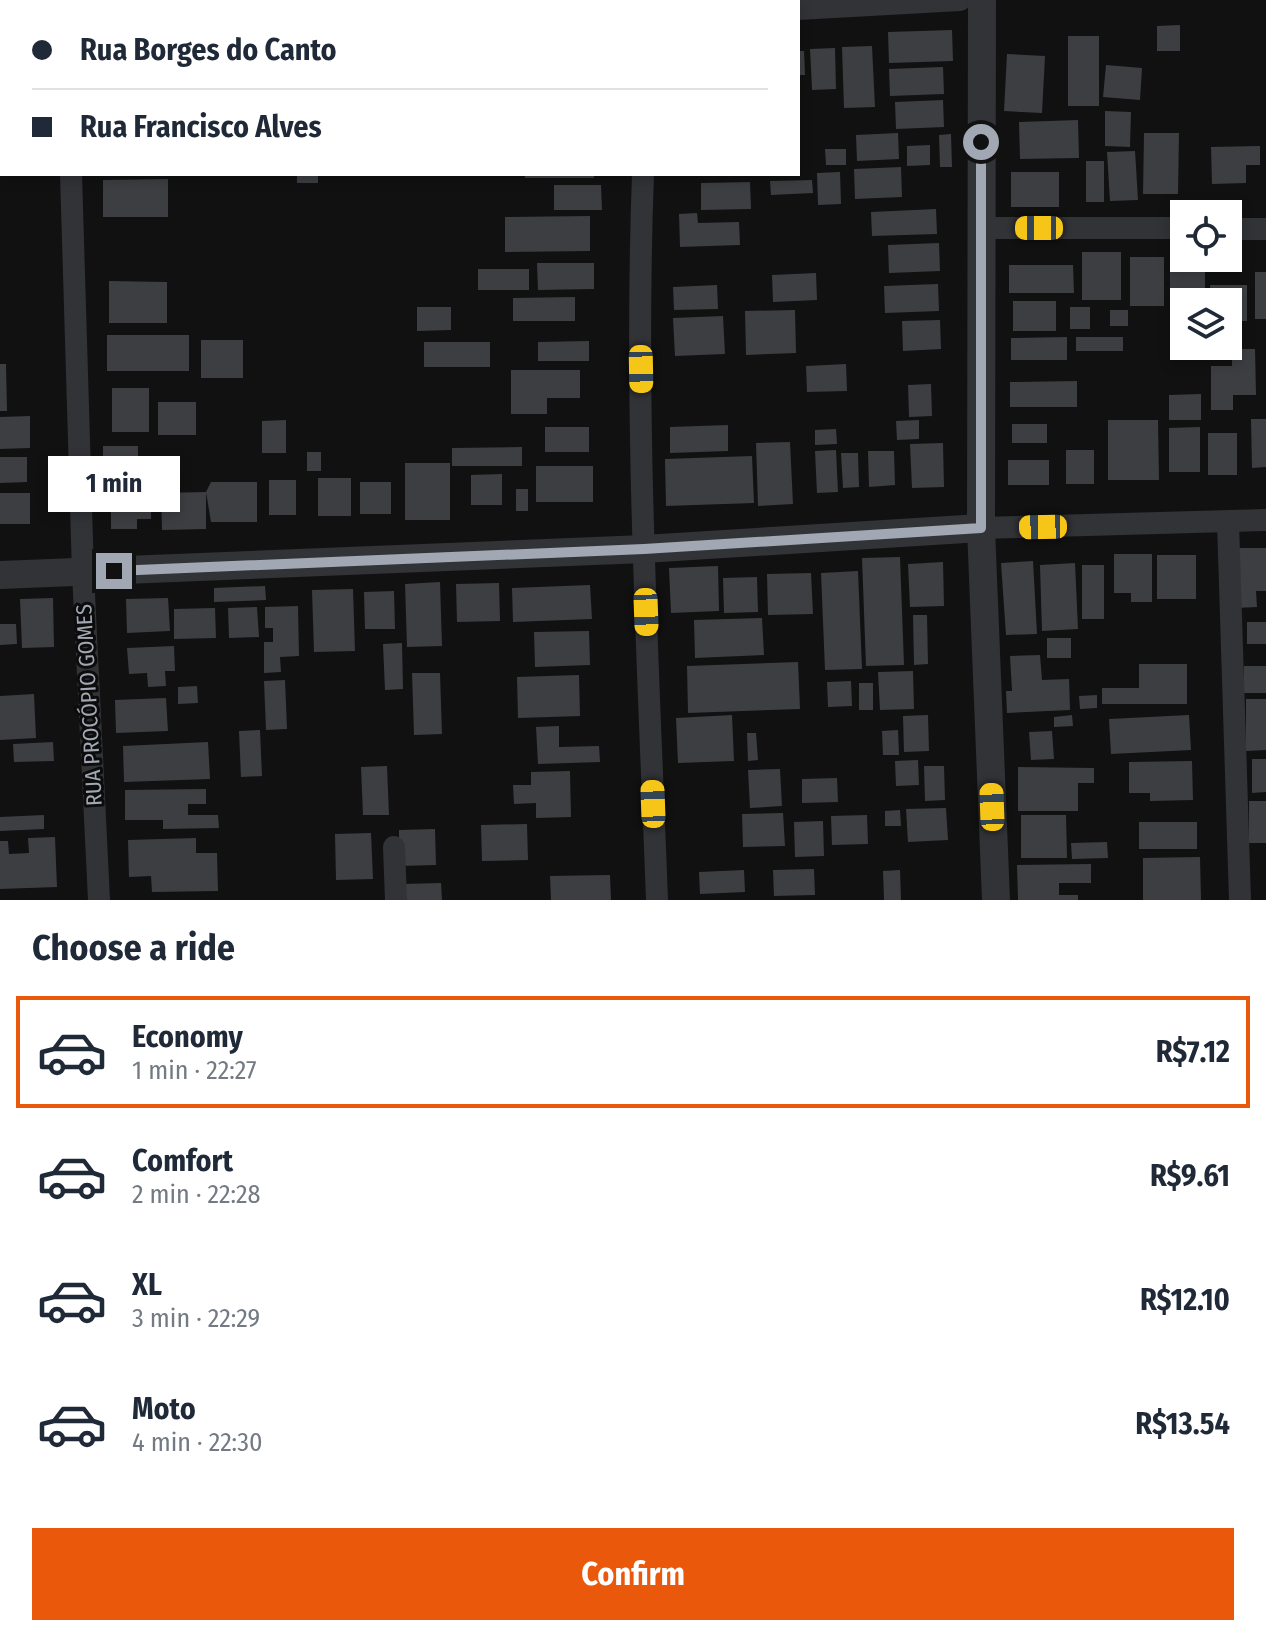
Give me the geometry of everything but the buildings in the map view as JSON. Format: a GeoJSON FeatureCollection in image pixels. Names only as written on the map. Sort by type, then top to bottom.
{"type":"FeatureCollection","features":[{"type":"Feature","properties":{"kind":"street"},"geometry":{"type":"LineString","coordinates":[[800,9],[960,0]]}},
{"type":"Feature","properties":{"kind":"street"},"geometry":{"type":"LineString","coordinates":[[982,0],[981,528],[996,900]]}},
{"type":"Feature","properties":{"kind":"street","name":"RUA PROCÓPIO GOMES"},"geometry":{"type":"LineString","coordinates":[[71,176],[83,573],[99,900]]}},
{"type":"Feature","properties":{"kind":"street"},"geometry":{"type":"LineString","coordinates":[[643,176],[639,280],[644,549],[657,900]]}},
{"type":"Feature","properties":{"kind":"street"},"geometry":{"type":"LineString","coordinates":[[981,228],[1170,228]]}},
{"type":"Feature","properties":{"kind":"street"},"geometry":{"type":"LineString","coordinates":[[1242,229],[1266,229]]}},
{"type":"Feature","properties":{"kind":"street"},"geometry":{"type":"LineString","coordinates":[[0,575],[644,549],[981,528],[1266,520]]}},
{"type":"Feature","properties":{"kind":"street"},"geometry":{"type":"LineString","coordinates":[[1228,522],[1240,900]]}},
{"type":"Feature","properties":{"kind":"street"},"geometry":{"type":"LineString","coordinates":[[394,847],[396,900]]}},
{"type":"Feature","properties":{"kind":"route"},"geometry":{"type":"LineString","coordinates":[[114,571],[644,549],[981,528],[981,142]]}}]}
